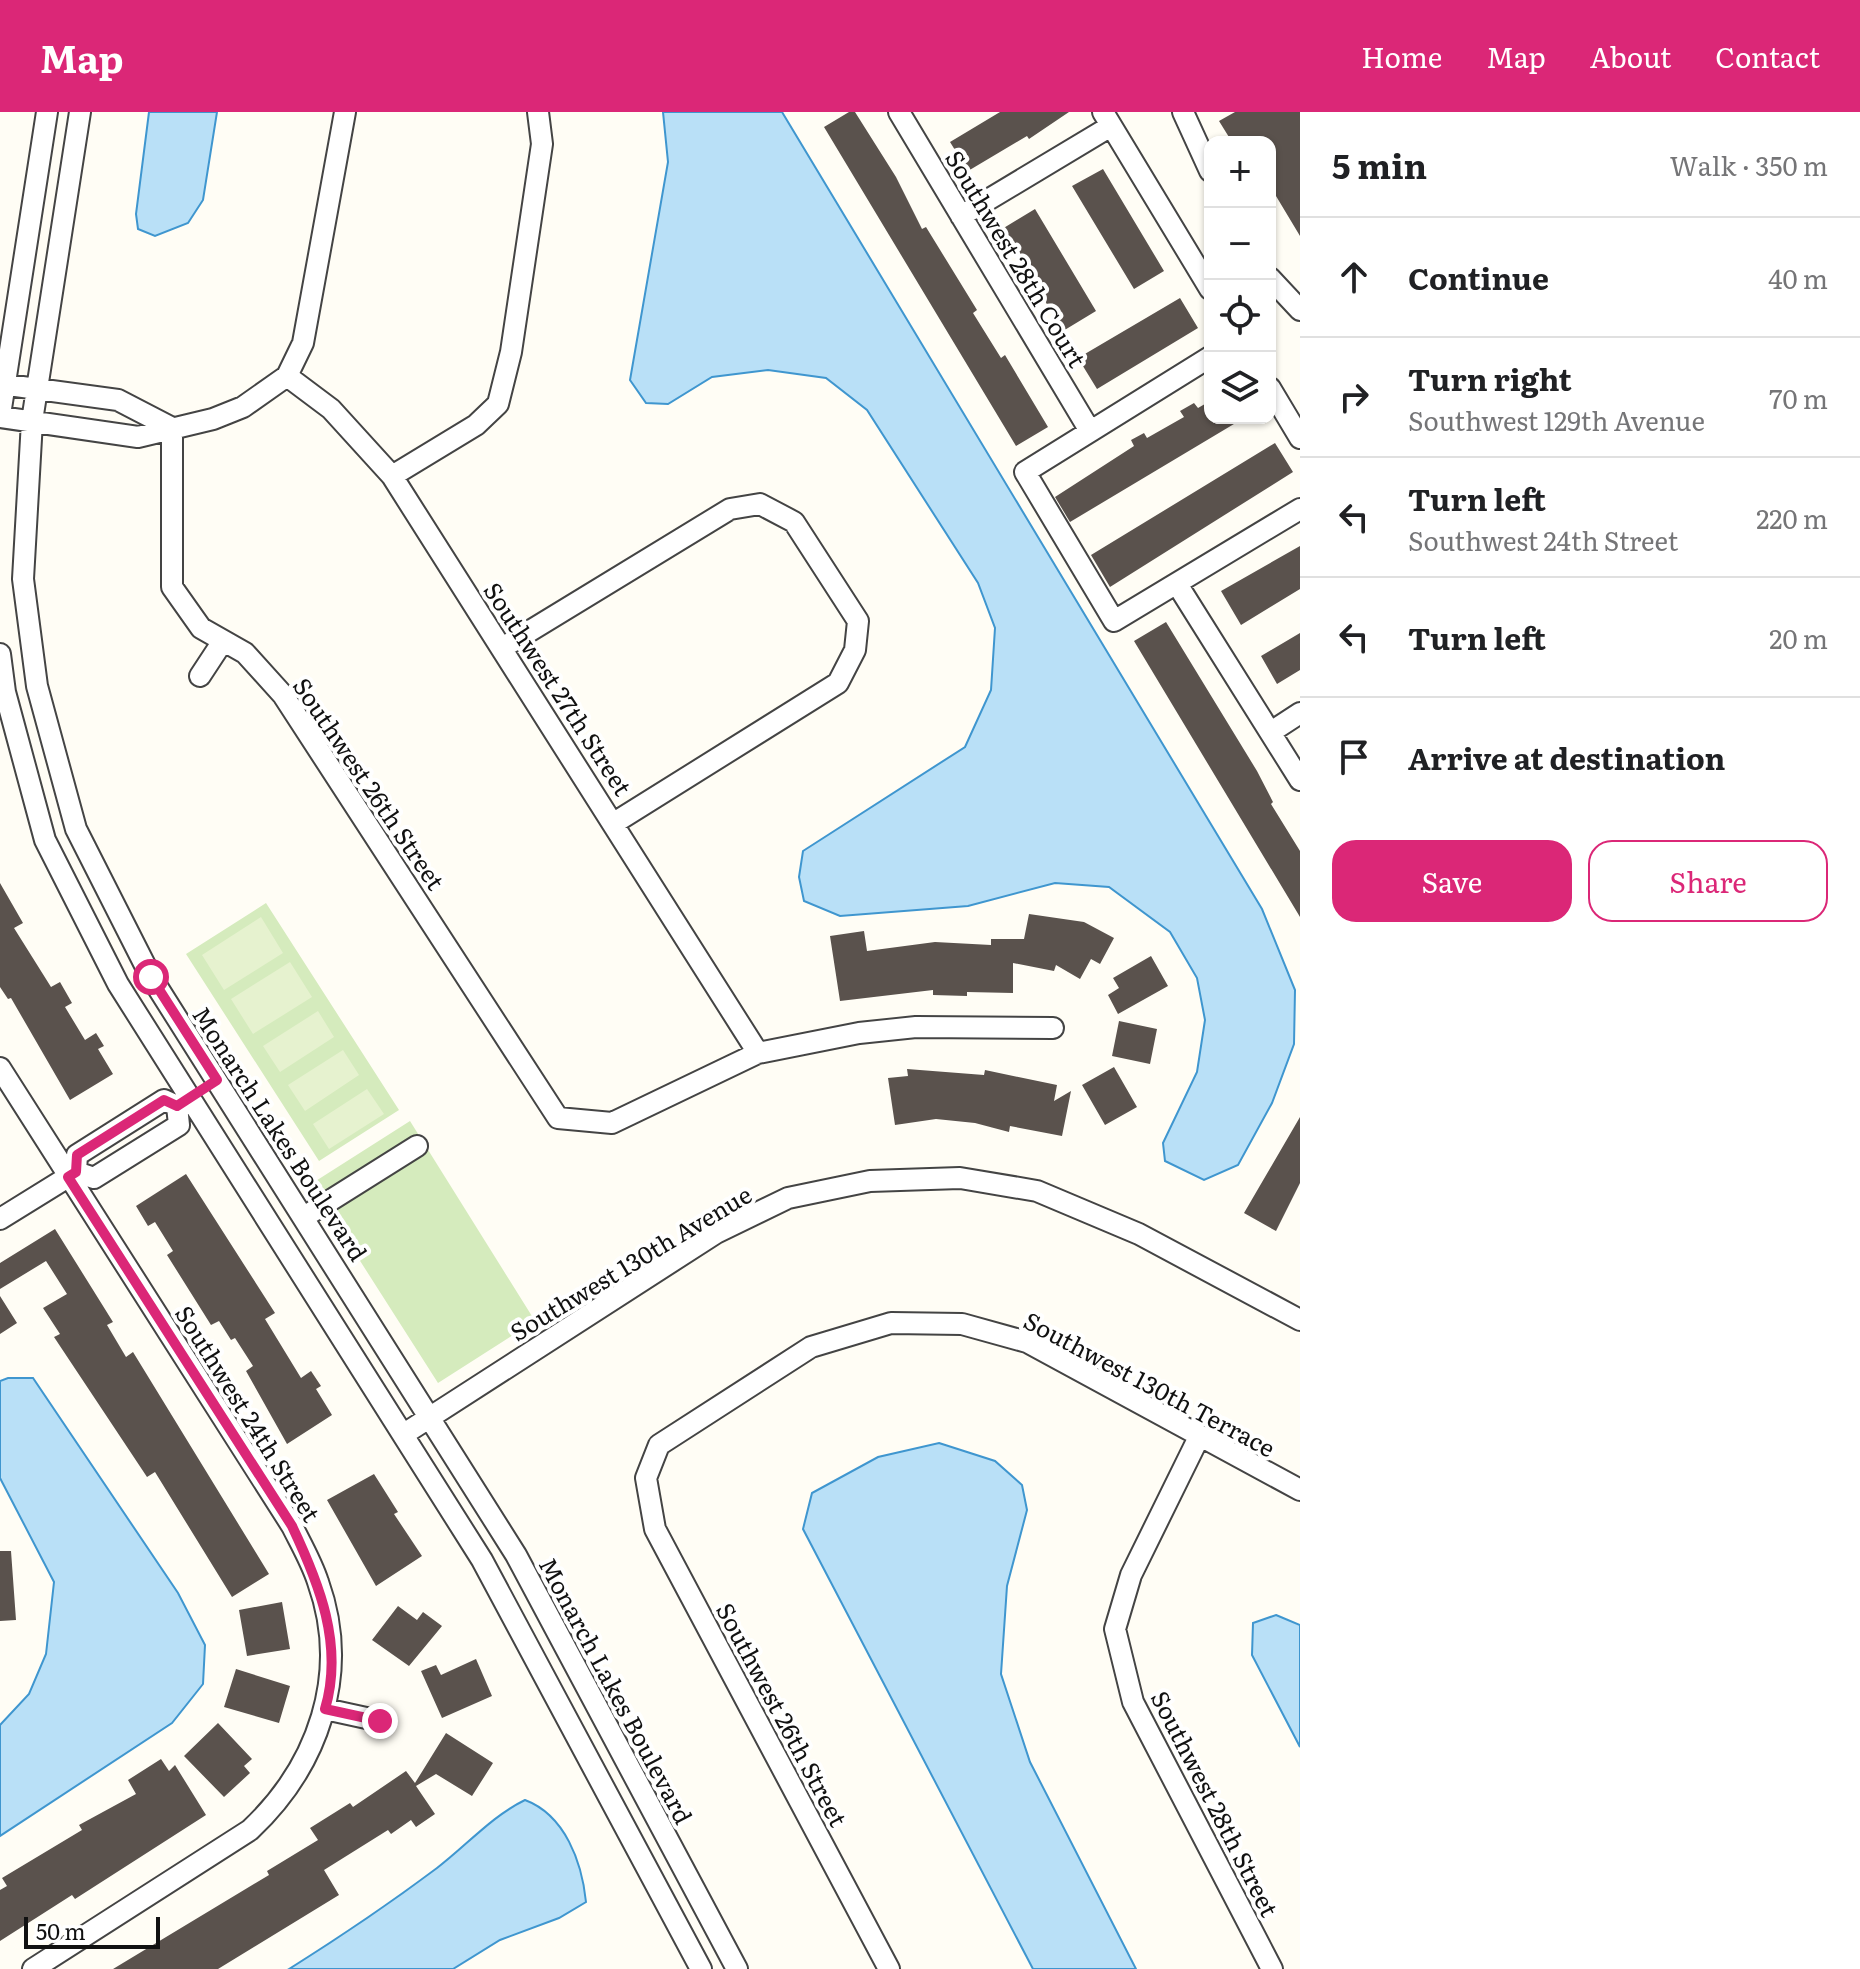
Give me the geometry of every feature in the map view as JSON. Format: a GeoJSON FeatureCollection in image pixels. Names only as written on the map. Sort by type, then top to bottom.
{"type":"FeatureCollection","features":[{"type":"Feature","properties":{"kind":"street"},"geometry":{"type":"LineString","coordinates":[[47,112],[2,384],[0,416],[138,437],[213,419],[243,407],[287,376],[303,343],[345,112]]}},
{"type":"Feature","properties":{"kind":"street","name":"Monarch Lakes Boulevard"},"geometry":{"type":"LineString","coordinates":[[80,112],[32,421],[23,579],[37,686],[76,829],[151,977],[516,1555],[737,1969]]}},
{"type":"Feature","properties":{"kind":"street"},"geometry":{"type":"LineString","coordinates":[[392,476],[476,425],[498,404],[511,352],[542,144],[538,112]]}},
{"type":"Feature","properties":{"kind":"street","name":"Southwest 28th Court"},"geometry":{"type":"LineString","coordinates":[[899,112],[1090,431]]}},
{"type":"Feature","properties":{"kind":"street"},"geometry":{"type":"LineString","coordinates":[[1183,112],[1204,158]]}},
{"type":"Feature","properties":{"kind":"street"},"geometry":{"type":"LineString","coordinates":[[961,216],[1107,119],[1205,280]]}},
{"type":"Feature","properties":{"kind":"street"},"geometry":{"type":"LineString","coordinates":[[1272,280],[1300,310]]}},
{"type":"Feature","properties":{"kind":"street"},"geometry":{"type":"LineString","coordinates":[[1204,361],[1025,472],[1114,621],[1300,509]]}},
{"type":"Feature","properties":{"kind":"street","name":"Southwest 27th Street"},"geometry":{"type":"LineString","coordinates":[[287,376],[331,409],[392,476],[758,1053]]}},
{"type":"Feature","properties":{"kind":"street"},"geometry":{"type":"LineString","coordinates":[[2,384],[118,400],[172,428]]}},
{"type":"Feature","properties":{"kind":"street"},"geometry":{"type":"LineString","coordinates":[[1276,398],[1300,438]]}},
{"type":"Feature","properties":{"kind":"street","name":"Southwest 26th Street"},"geometry":{"type":"LineString","coordinates":[[172,428],[172,587],[201,628],[245,653],[283,695],[558,1118],[612,1123],[758,1053]]}},
{"type":"Feature","properties":{"kind":"street"},"geometry":{"type":"LineString","coordinates":[[502,648],[730,509],[760,504],[794,522],[858,621],[855,650],[838,683],[614,823]]}},
{"type":"Feature","properties":{"kind":"street"},"geometry":{"type":"LineString","coordinates":[[1177,584],[1300,780]]}},
{"type":"Feature","properties":{"kind":"street"},"geometry":{"type":"LineString","coordinates":[[200,676],[223,641]]}},
{"type":"Feature","properties":{"kind":"street"},"geometry":{"type":"LineString","coordinates":[[0,654],[5,692],[45,840],[118,984],[184,1102],[404,1434],[482,1560],[701,1969]]}},
{"type":"Feature","properties":{"kind":"street"},"geometry":{"type":"LineString","coordinates":[[1271,732],[1300,713]]}},
{"type":"Feature","properties":{"kind":"street"},"geometry":{"type":"LineString","coordinates":[[758,1053],[859,1033],[916,1027],[1053,1028]]}},
{"type":"Feature","properties":{"kind":"street","name":"Southwest 24th Street"},"geometry":{"type":"LineString","coordinates":[[0,1068],[72,1174],[292,1526],[318,1582],[331,1643],[325,1709],[311,1751],[275,1807],[250,1830],[33,1969]]}},
{"type":"Feature","properties":{"kind":"street"},"geometry":{"type":"LineString","coordinates":[[72,1174],[77,1155],[164,1100],[184,1102],[217,1080]]}},
{"type":"Feature","properties":{"kind":"street"},"geometry":{"type":"LineString","coordinates":[[0,1219],[72,1174],[94,1178],[179,1125],[184,1102]]}},
{"type":"Feature","properties":{"kind":"street"},"geometry":{"type":"LineString","coordinates":[[99,1141],[114,1166]]}},
{"type":"Feature","properties":{"kind":"street"},"geometry":{"type":"LineString","coordinates":[[304,1217],[417,1146]]}},
{"type":"Feature","properties":{"kind":"street","name":"Southwest 130th Avenue"},"geometry":{"type":"LineString","coordinates":[[404,1434],[716,1233],[788,1198],[870,1181],[960,1178],[1037,1191],[1139,1234],[1300,1320]]}},
{"type":"Feature","properties":{"kind":"street","name":"Southwest 130th Terrace"},"geometry":{"type":"LineString","coordinates":[[646,1478],[659,1445],[811,1347],[891,1323],[962,1324],[1027,1342],[1300,1490]]}},
{"type":"Feature","properties":{"kind":"street","name":"Southwest 28th Street"},"geometry":{"type":"LineString","coordinates":[[1199,1437],[1131,1575],[1115,1629],[1133,1702],[1272,1969]]}},
{"type":"Feature","properties":{"kind":"street","name":"Southwest 26th Street"},"geometry":{"type":"LineString","coordinates":[[646,1478],[655,1529],[889,1969]]}},
{"type":"Feature","properties":{"kind":"street"},"geometry":{"type":"LineString","coordinates":[[325,1709],[380,1721]]}},
{"type":"Feature","properties":{"kind":"green space"},"geometry":{"type":"Polygon","coordinates":[[[266,903],[399,1110],[319,1161],[186,954],[266,903]]]}},
{"type":"Feature","properties":{"kind":"green space"},"geometry":{"type":"Polygon","coordinates":[[[261,917],[283,953],[224,990],[202,955],[261,917]]]}},
{"type":"Feature","properties":{"kind":"green space"},"geometry":{"type":"Polygon","coordinates":[[[290,962],[312,997],[253,1034],[231,999],[290,962]]]}},
{"type":"Feature","properties":{"kind":"green space"},"geometry":{"type":"Polygon","coordinates":[[[318,1011],[334,1037],[280,1072],[263,1046],[318,1011]]]}},
{"type":"Feature","properties":{"kind":"green space"},"geometry":{"type":"Polygon","coordinates":[[[343,1050],[359,1075],[305,1111],[288,1085],[343,1050]]]}},
{"type":"Feature","properties":{"kind":"green space"},"geometry":{"type":"Polygon","coordinates":[[[367,1089],[384,1114],[329,1149],[313,1124],[367,1089]]]}},
{"type":"Feature","properties":{"kind":"green space"},"geometry":{"type":"Polygon","coordinates":[[[410,1121],[535,1321],[438,1383],[311,1184],[410,1121]]]}},
{"type":"Feature","properties":{"kind":"water"},"geometry":{"type":"Polygon","coordinates":[[[149,112],[217,112],[203,200],[188,223],[155,236],[138,229],[136,214],[149,112]]]}},
{"type":"Feature","properties":{"kind":"water"},"geometry":{"type":"Polygon","coordinates":[[[663,112],[782,112],[1262,909],[1295,990],[1294,1044],[1272,1103],[1238,1165],[1204,1180],[1165,1161],[1163,1143],[1197,1072],[1205,1020],[1197,978],[1170,932],[1109,887],[1055,883],[968,906],[840,916],[804,901],[799,877],[803,851],[965,747],[991,690],[995,628],[978,583],[867,410],[826,378],[768,370],[712,377],[668,404],[646,403],[630,380],[668,162],[663,112]]]}},
{"type":"Feature","properties":{"kind":"water"},"geometry":{"type":"Polygon","coordinates":[[[33,1378],[178,1593],[205,1645],[203,1684],[172,1723],[0,1836],[0,1725],[29,1694],[46,1654],[54,1582],[0,1478],[0,1381],[33,1378]]]}},
{"type":"Feature","properties":{"kind":"water"},"geometry":{"type":"Polygon","coordinates":[[[939,1443],[995,1461],[1022,1485],[1027,1510],[1007,1586],[1001,1674],[1030,1762],[1136,1969],[1033,1969],[803,1529],[812,1493],[878,1457],[939,1443]]]}},
{"type":"Feature","properties":{"kind":"water"},"geometry":{"type":"Polygon","coordinates":[[[1276,1615],[1300,1625],[1300,1747],[1252,1655],[1253,1623],[1276,1615]]]}},
{"type":"Feature","properties":{"kind":"water"},"geometry":{"type":"Polygon","coordinates":[[[525,1800],[539,1807],[561,1828],[575,1856],[586,1902],[559,1918],[500,1940],[453,1969],[289,1969],[401,1894],[491,1822],[525,1800]]]}},
{"type":"Feature","properties":{"kind":"building"},"geometry":{"type":"Polygon","coordinates":[[[849,112],[855,112],[896,177],[922,229],[926,227],[977,310],[973,313],[1001,358],[1005,355],[1048,427],[1016,446],[824,127],[849,112]]]}},
{"type":"Feature","properties":{"kind":"building"},"geometry":{"type":"Polygon","coordinates":[[[1000,112],[1069,112],[1029,139],[1027,136],[968,171],[950,142],[1000,112]]]}},
{"type":"Feature","properties":{"kind":"building"},"geometry":{"type":"Polygon","coordinates":[[[1235,112],[1300,112],[1300,236],[1276,196],[1276,136],[1228,136],[1219,121],[1235,112]]]}},
{"type":"Feature","properties":{"kind":"building"},"geometry":{"type":"Polygon","coordinates":[[[1103,169],[1164,271],[1134,289],[1072,186],[1103,169]]]}},
{"type":"Feature","properties":{"kind":"building"},"geometry":{"type":"Polygon","coordinates":[[[1035,209],[1096,311],[1063,331],[1002,229],[1035,209]]]}},
{"type":"Feature","properties":{"kind":"building"},"geometry":{"type":"Polygon","coordinates":[[[1180,298],[1198,328],[1097,389],[1078,358],[1180,298]]]}},
{"type":"Feature","properties":{"kind":"building"},"geometry":{"type":"Polygon","coordinates":[[[1194,403],[1198,408],[1204,404],[1204,424],[1234,424],[1070,522],[1055,497],[1134,446],[1131,440],[1144,433],[1147,438],[1184,417],[1180,411],[1194,403]]]}},
{"type":"Feature","properties":{"kind":"building"},"geometry":{"type":"Polygon","coordinates":[[[1275,443],[1293,472],[1110,587],[1091,555],[1275,443]]]}},
{"type":"Feature","properties":{"kind":"building"},"geometry":{"type":"Polygon","coordinates":[[[1300,546],[1300,589],[1241,625],[1221,591],[1300,546]]]}},
{"type":"Feature","properties":{"kind":"building"},"geometry":{"type":"Polygon","coordinates":[[[1166,622],[1257,771],[1273,802],[1271,804],[1300,851],[1300,917],[1134,641],[1166,622]]]}},
{"type":"Feature","properties":{"kind":"building"},"geometry":{"type":"Polygon","coordinates":[[[1300,633],[1300,670],[1277,684],[1261,656],[1300,633]]]}},
{"type":"Feature","properties":{"kind":"building"},"geometry":{"type":"Polygon","coordinates":[[[0,883],[23,923],[14,928],[51,987],[60,982],[72,1003],[65,1007],[85,1040],[96,1033],[104,1046],[98,1049],[113,1074],[70,1100],[11,998],[8,999],[0,987],[0,883]]]}},
{"type":"Feature","properties":{"kind":"building"},"geometry":{"type":"Polygon","coordinates":[[[1029,914],[1084,922],[1114,938],[1100,964],[1091,959],[1080,979],[1056,965],[1054,971],[1013,963],[1013,993],[933,995],[933,990],[840,1001],[830,936],[864,931],[867,951],[935,942],[991,945],[991,939],[1024,939],[1029,914]]]}},
{"type":"Feature","properties":{"kind":"building"},"geometry":{"type":"Polygon","coordinates":[[[1151,956],[1168,986],[1118,1014],[1108,995],[1119,988],[1113,978],[1151,956]]]}},
{"type":"Feature","properties":{"kind":"building"},"geometry":{"type":"Polygon","coordinates":[[[1119,1021],[1157,1029],[1150,1064],[1112,1056],[1119,1021]]]}},
{"type":"Feature","properties":{"kind":"building"},"geometry":{"type":"Polygon","coordinates":[[[1114,1067],[1137,1107],[1105,1125],[1082,1085],[1114,1067]]]}},
{"type":"Feature","properties":{"kind":"building"},"geometry":{"type":"Polygon","coordinates":[[[907,1069],[984,1075],[985,1070],[1057,1085],[1054,1101],[1071,1091],[1062,1136],[1010,1126],[1009,1132],[975,1123],[936,1119],[895,1125],[888,1078],[908,1076],[907,1069]]]}},
{"type":"Feature","properties":{"kind":"building"},"geometry":{"type":"Polygon","coordinates":[[[1300,1117],[1300,1183],[1276,1231],[1244,1213],[1300,1117]]]}},
{"type":"Feature","properties":{"kind":"building"},"geometry":{"type":"Polygon","coordinates":[[[186,1174],[275,1313],[265,1319],[301,1378],[311,1371],[321,1386],[316,1389],[332,1415],[287,1444],[246,1371],[253,1366],[235,1338],[231,1340],[219,1321],[211,1325],[167,1255],[173,1251],[155,1222],[148,1226],[136,1206],[186,1174]]]}},
{"type":"Feature","properties":{"kind":"building"},"geometry":{"type":"Polygon","coordinates":[[[55,1229],[113,1322],[107,1325],[126,1357],[133,1352],[269,1574],[232,1597],[155,1472],[147,1477],[54,1337],[60,1334],[43,1308],[67,1294],[46,1261],[0,1289],[0,1263],[55,1229]]]}},
{"type":"Feature","properties":{"kind":"building"},"geometry":{"type":"Polygon","coordinates":[[[0,1296],[17,1323],[0,1334],[0,1296]]]}},
{"type":"Feature","properties":{"kind":"building"},"geometry":{"type":"Polygon","coordinates":[[[374,1474],[398,1512],[394,1514],[422,1556],[376,1586],[327,1500],[374,1474]]]}},
{"type":"Feature","properties":{"kind":"building"},"geometry":{"type":"Polygon","coordinates":[[[0,1551],[11,1551],[16,1620],[0,1621],[0,1551]]]}},
{"type":"Feature","properties":{"kind":"building"},"geometry":{"type":"Polygon","coordinates":[[[282,1602],[290,1649],[247,1656],[239,1610],[282,1602]]]}},
{"type":"Feature","properties":{"kind":"building"},"geometry":{"type":"Polygon","coordinates":[[[398,1606],[417,1620],[423,1612],[442,1626],[409,1666],[372,1640],[398,1606]]]}},
{"type":"Feature","properties":{"kind":"building"},"geometry":{"type":"Polygon","coordinates":[[[476,1659],[492,1696],[442,1718],[421,1671],[436,1665],[441,1675],[476,1659]]]}},
{"type":"Feature","properties":{"kind":"building"},"geometry":{"type":"Polygon","coordinates":[[[236,1669],[290,1686],[279,1723],[224,1707],[236,1669]]]}},
{"type":"Feature","properties":{"kind":"building"},"geometry":{"type":"Polygon","coordinates":[[[218,1723],[252,1759],[244,1766],[250,1773],[224,1797],[184,1756],[218,1723]]]}},
{"type":"Feature","properties":{"kind":"building"},"geometry":{"type":"Polygon","coordinates":[[[446,1733],[493,1763],[472,1796],[436,1774],[416,1786],[435,1814],[416,1827],[411,1820],[391,1834],[388,1830],[324,1870],[339,1895],[218,1969],[113,1969],[269,1875],[267,1871],[318,1840],[310,1828],[350,1803],[353,1807],[406,1771],[415,1783],[446,1733]]]}},
{"type":"Feature","properties":{"kind":"building"},"geometry":{"type":"Polygon","coordinates":[[[161,1759],[169,1771],[175,1765],[206,1815],[75,1899],[72,1895],[0,1941],[0,1890],[7,1886],[2,1878],[82,1830],[79,1825],[136,1794],[128,1780],[161,1759]]]}},
{"type":"Feature","properties":{"kind":"route"},"geometry":{"type":"LineString","coordinates":[[151,977],[217,1080],[177,1106],[164,1100],[77,1155],[76,1172],[68,1177],[292,1526],[318,1582],[329,1630],[332,1655],[325,1709],[380,1721]]}}]}
